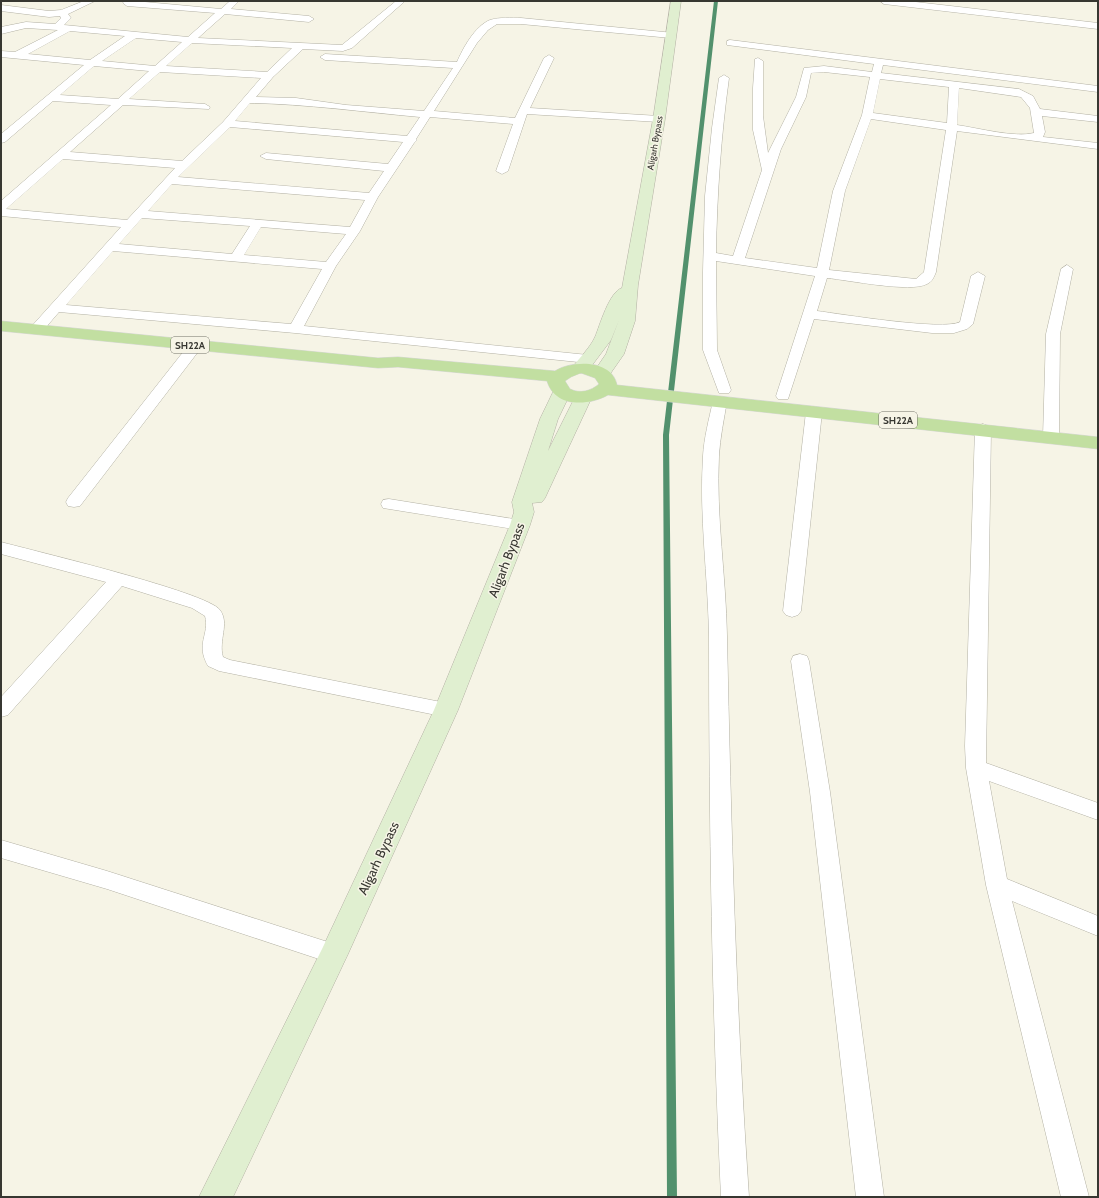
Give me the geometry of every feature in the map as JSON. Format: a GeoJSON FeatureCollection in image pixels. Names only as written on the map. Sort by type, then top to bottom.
{"type":"FeatureCollection","features":[{"type":"Feature","properties":{"kind":"main road","name":"Aligarh Bypass"},"geometry":{"type":"LineString","coordinates":[[605,380],[611,362],[620,344],[631,301],[630,285],[659,119],[676,1]]}},
{"type":"Feature","properties":{"kind":"main road","name":"Aligarh Bypass"},"geometry":{"type":"LineString","coordinates":[[585,364],[602,340],[618,301],[630,285]]}},
{"type":"Feature","properties":{"kind":"main road","name":"SH22A"},"geometry":{"type":"LineString","coordinates":[[1,326],[378,363],[393,368],[559,385],[571,396],[583,397]]}},
{"type":"Feature","properties":{"kind":"main road","name":"SH22A"},"geometry":{"type":"LineString","coordinates":[[585,364],[605,380],[627,386],[701,393],[814,412],[983,429],[1052,431],[1098,430]]}},
{"type":"Feature","properties":{"kind":"main road"},"geometry":{"type":"LineString","coordinates":[[559,385],[570,370],[585,364]]}},
{"type":"Feature","properties":{"kind":"main road"},"geometry":{"type":"LineString","coordinates":[[583,397],[594,395],[605,380]]}},
{"type":"Feature","properties":{"kind":"main road","name":"Aligarh Bypass"},"geometry":{"type":"LineString","coordinates":[[522,518],[522,502],[559,385]]}},
{"type":"Feature","properties":{"kind":"main road","name":"SH22A"},"geometry":{"type":"LineString","coordinates":[[722,396],[783,396],[1052,431],[1098,443]]}},
{"type":"Feature","properties":{"kind":"main road","name":"Aligarh Bypass"},"geometry":{"type":"LineString","coordinates":[[216,1197],[334,954],[446,710],[522,518],[536,497],[583,397]]}},
{"type":"Feature","properties":{"kind":"street"},"geometry":{"type":"LineString","coordinates":[[16,10],[35,1]]}},
{"type":"Feature","properties":{"kind":"street"},"geometry":{"type":"LineString","coordinates":[[1,8],[49,14],[63,13],[91,1]]}},
{"type":"Feature","properties":{"kind":"street"},"geometry":{"type":"LineString","coordinates":[[1,207],[235,1]]}},
{"type":"Feature","properties":{"kind":"street"},"geometry":{"type":"LineString","coordinates":[[1,31],[7,28],[26,25],[189,40],[334,48],[349,46],[401,1]]}},
{"type":"Feature","properties":{"kind":"street"},"geometry":{"type":"LineString","coordinates":[[884,1],[1098,26]]}},
{"type":"Feature","properties":{"kind":"street"},"geometry":{"type":"LineString","coordinates":[[127,3],[309,19]]}},
{"type":"Feature","properties":{"kind":"street"},"geometry":{"type":"LineString","coordinates":[[57,27],[66,18],[63,13]]}},
{"type":"Feature","properties":{"kind":"street"},"geometry":{"type":"LineString","coordinates":[[295,329],[330,266],[354,231],[372,196],[412,140],[460,65],[471,44],[489,24],[497,22],[521,21],[672,36]]}},
{"type":"Feature","properties":{"kind":"street"},"geometry":{"type":"LineString","coordinates":[[1,64],[69,28]]}},
{"type":"Feature","properties":{"kind":"street"},"geometry":{"type":"LineString","coordinates":[[1,140],[93,62],[134,35]]}},
{"type":"Feature","properties":{"kind":"street"},"geometry":{"type":"LineString","coordinates":[[730,43],[1098,89]]}},
{"type":"Feature","properties":{"kind":"street"},"geometry":{"type":"LineString","coordinates":[[36,330],[169,180],[227,124],[269,75],[300,46]]}},
{"type":"Feature","properties":{"kind":"street"},"geometry":{"type":"LineString","coordinates":[[1,54],[159,69],[269,75]]}},
{"type":"Feature","properties":{"kind":"street"},"geometry":{"type":"LineString","coordinates":[[291,55],[460,65]]}},
{"type":"Feature","properties":{"kind":"street"},"geometry":{"type":"LineString","coordinates":[[502,171],[521,116],[549,58]]}},
{"type":"Feature","properties":{"kind":"street"},"geometry":{"type":"LineString","coordinates":[[758,61],[759,141],[762,155],[768,170]]}},
{"type":"Feature","properties":{"kind":"street"},"geometry":{"type":"LineString","coordinates":[[783,396],[822,274],[839,191],[866,115],[876,76],[878,61]]}},
{"type":"Feature","properties":{"kind":"street"},"geometry":{"type":"LineString","coordinates":[[738,259],[775,149],[801,98],[807,70],[824,69],[1025,94],[1031,98],[1036,112],[1039,135],[1027,138]]}},
{"type":"Feature","properties":{"kind":"street"},"geometry":{"type":"LineString","coordinates":[[724,78],[716,143],[709,256],[710,350],[722,396],[711,454],[710,484],[718,628],[720,850],[730,1123],[735,1197]]}},
{"type":"Feature","properties":{"kind":"street"},"geometry":{"type":"LineString","coordinates":[[709,256],[738,259],[822,274],[916,284],[924,282],[928,278],[952,128],[954,84]]}},
{"type":"Feature","properties":{"kind":"street"},"geometry":{"type":"LineString","coordinates":[[50,98],[205,107]]}},
{"type":"Feature","properties":{"kind":"street"},"geometry":{"type":"LineString","coordinates":[[248,100],[296,100],[346,108],[429,113],[659,119]]}},
{"type":"Feature","properties":{"kind":"street"},"geometry":{"type":"LineString","coordinates":[[1036,112],[1098,119]]}},
{"type":"Feature","properties":{"kind":"street"},"geometry":{"type":"LineString","coordinates":[[866,115],[952,128],[1098,146]]}},
{"type":"Feature","properties":{"kind":"street"},"geometry":{"type":"LineString","coordinates":[[227,124],[412,140]]}},
{"type":"Feature","properties":{"kind":"street"},"geometry":{"type":"LineString","coordinates":[[60,156],[185,165]]}},
{"type":"Feature","properties":{"kind":"street"},"geometry":{"type":"LineString","coordinates":[[266,156],[392,168]]}},
{"type":"Feature","properties":{"kind":"street"},"geometry":{"type":"LineString","coordinates":[[169,180],[372,196]]}},
{"type":"Feature","properties":{"kind":"street"},"geometry":{"type":"LineString","coordinates":[[1,212],[130,224]]}},
{"type":"Feature","properties":{"kind":"street"},"geometry":{"type":"LineString","coordinates":[[140,214],[354,231]]}},
{"type":"Feature","properties":{"kind":"street"},"geometry":{"type":"LineString","coordinates":[[235,258],[258,223]]}},
{"type":"Feature","properties":{"kind":"street"},"geometry":{"type":"LineString","coordinates":[[110,248],[330,266]]}},
{"type":"Feature","properties":{"kind":"street"},"geometry":{"type":"LineString","coordinates":[[1052,431],[1053,334],[1067,269]]}},
{"type":"Feature","properties":{"kind":"street"},"geometry":{"type":"LineString","coordinates":[[809,314],[932,329],[960,328],[966,324],[978,276]]}},
{"type":"Feature","properties":{"kind":"street"},"geometry":{"type":"LineString","coordinates":[[57,308],[295,329],[585,364]]}},
{"type":"Feature","properties":{"kind":"street"},"geometry":{"type":"LineString","coordinates":[[74,502],[196,345]]}},
{"type":"Feature","properties":{"kind":"street"},"geometry":{"type":"LineString","coordinates":[[792,611],[814,412]]}},
{"type":"Feature","properties":{"kind":"street"},"geometry":{"type":"LineString","coordinates":[[983,429],[975,746],[976,768],[998,885],[1075,1197]]}},
{"type":"Feature","properties":{"kind":"street"},"geometry":{"type":"LineString","coordinates":[[389,504],[522,518]]}},
{"type":"Feature","properties":{"kind":"street"},"geometry":{"type":"LineString","coordinates":[[1,548],[118,579],[198,604],[213,613],[216,623],[211,648],[215,661],[226,666],[446,710]]}},
{"type":"Feature","properties":{"kind":"street"},"geometry":{"type":"LineString","coordinates":[[5,700],[118,579]]}},
{"type":"Feature","properties":{"kind":"street"},"geometry":{"type":"LineString","coordinates":[[800,660],[820,792],[870,1197]]}},
{"type":"Feature","properties":{"kind":"street"},"geometry":{"type":"LineString","coordinates":[[976,768],[1098,812]]}},
{"type":"Feature","properties":{"kind":"street"},"geometry":{"type":"LineString","coordinates":[[1,849],[108,880],[334,954]]}},
{"type":"Feature","properties":{"kind":"street"},"geometry":{"type":"LineString","coordinates":[[998,885],[1098,926]]}},
{"type":"Feature","properties":{"kind":"waterway"},"geometry":{"type":"LineString","coordinates":[[672,1197],[666,435],[716,1]]}}]}
